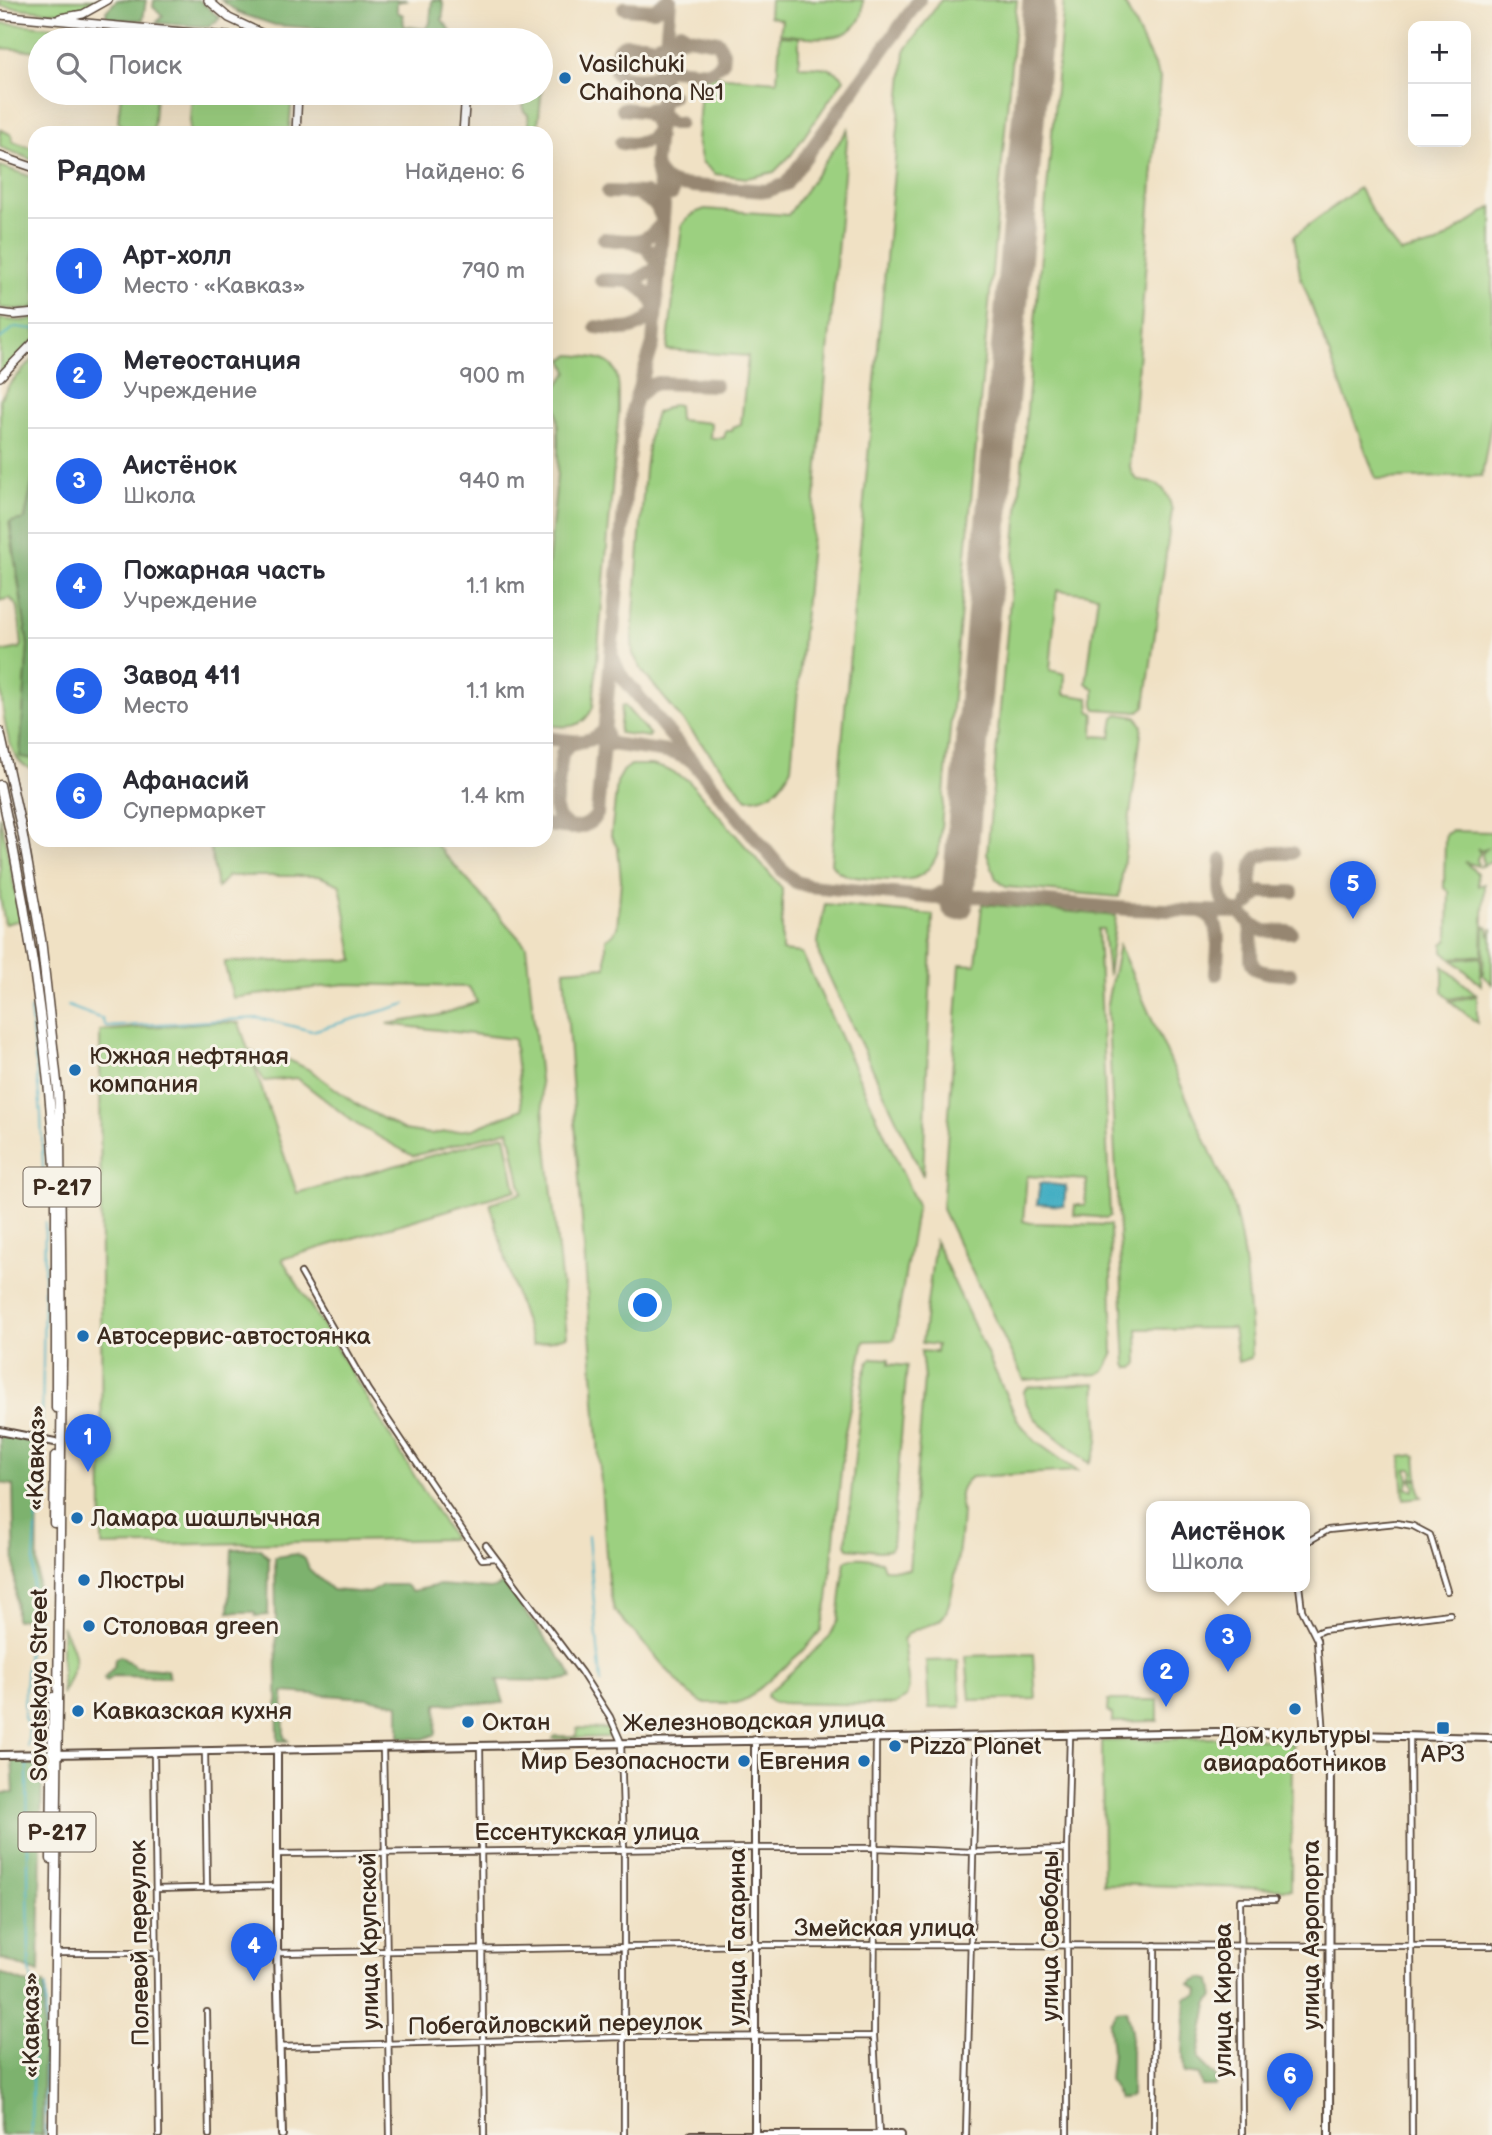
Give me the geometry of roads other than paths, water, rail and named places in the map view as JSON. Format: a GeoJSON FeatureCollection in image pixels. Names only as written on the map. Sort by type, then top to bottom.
{"type":"FeatureCollection","features":[{"type":"Feature","properties":{"kind":"highway","name":"«Кавказ»"},"geometry":{"type":"LineString","coordinates":[[0,732],[22,831],[42,947],[60,1137],[60,1528]]}},
{"type":"Feature","properties":{"kind":"highway"},"geometry":{"type":"LineString","coordinates":[[0,744],[5,765],[3,768],[0,766]]}},
{"type":"Feature","properties":{"kind":"highway","name":"«Кавказ»"},"geometry":{"type":"LineString","coordinates":[[0,785],[28,926],[56,1181],[56,1755],[52,2135]]}},
{"type":"Feature","properties":{"kind":"highway"},"geometry":{"type":"LineString","coordinates":[[13,841],[6,794],[8,791],[12,793],[22,831]]}},
{"type":"Feature","properties":{"kind":"highway","name":"Sovetskaya Street"},"geometry":{"type":"LineString","coordinates":[[52,2135],[60,1528]]}},
{"type":"Feature","properties":{"kind":"main road"},"geometry":{"type":"LineString","coordinates":[[48,20],[83,14],[108,0]]}},
{"type":"Feature","properties":{"kind":"main road"},"geometry":{"type":"LineString","coordinates":[[208,0],[229,18],[250,28]]}},
{"type":"Feature","properties":{"kind":"main road"},"geometry":{"type":"LineString","coordinates":[[0,15],[136,28]]}},
{"type":"Feature","properties":{"kind":"main road"},"geometry":{"type":"LineString","coordinates":[[296,126],[297,105]]}},
{"type":"Feature","properties":{"kind":"main road"},"geometry":{"type":"LineString","coordinates":[[464,126],[465,105]]}},
{"type":"Feature","properties":{"kind":"main road"},"geometry":{"type":"LineString","coordinates":[[0,154],[28,164]]}},
{"type":"Feature","properties":{"kind":"main road"},"geometry":{"type":"LineString","coordinates":[[0,313],[28,314]]}},
{"type":"Feature","properties":{"kind":"main road"},"geometry":{"type":"LineString","coordinates":[[0,377],[28,348]]}},
{"type":"Feature","properties":{"kind":"main road"},"geometry":{"type":"LineString","coordinates":[[0,1431],[55,1441]]}},
{"type":"Feature","properties":{"kind":"main road","name":"Железноводская улица"},"geometry":{"type":"LineString","coordinates":[[0,1755],[1216,1732],[1492,1738]]}},
{"type":"Feature","properties":{"kind":"main road","name":"улица Аэропорта"},"geometry":{"type":"LineString","coordinates":[[1327,1736],[1329,2135]]}},
{"type":"Feature","properties":{"kind":"main road","name":"улица Гагарина"},"geometry":{"type":"LineString","coordinates":[[755,1740],[755,2135]]}},
{"type":"Feature","properties":{"kind":"main road"},"geometry":{"type":"LineString","coordinates":[[277,1749],[276,1886],[282,2135]]}},
{"type":"Feature","properties":{"kind":"main road"},"geometry":{"type":"LineString","coordinates":[[691,2135],[901,2135]]}},
{"type":"Feature","properties":{"kind":"street"},"geometry":{"type":"LineString","coordinates":[[301,1273],[368,1390],[482,1559],[496,1558]]}},
{"type":"Feature","properties":{"kind":"street"},"geometry":{"type":"LineString","coordinates":[[1310,1540],[1328,1530],[1396,1523],[1413,1526],[1430,1535],[1447,1591]]}},
{"type":"Feature","properties":{"kind":"street"},"geometry":{"type":"LineString","coordinates":[[486,1545],[581,1672],[610,1717],[621,1742],[624,1850],[624,2135]]}},
{"type":"Feature","properties":{"kind":"street"},"geometry":{"type":"LineString","coordinates":[[1300,1592],[1302,1610],[1317,1640],[1327,1736]]}},
{"type":"Feature","properties":{"kind":"street"},"geometry":{"type":"LineString","coordinates":[[1314,1634],[1323,1630],[1450,1614]]}},
{"type":"Feature","properties":{"kind":"street","name":"улица Свободы"},"geometry":{"type":"LineString","coordinates":[[1067,2135],[1067,1849],[1070,1736]]}},
{"type":"Feature","properties":{"kind":"street"},"geometry":{"type":"LineString","coordinates":[[1410,1736],[1412,2135]]}},
{"type":"Feature","properties":{"kind":"street"},"geometry":{"type":"LineString","coordinates":[[876,1738],[874,2036],[879,2134]]}},
{"type":"Feature","properties":{"kind":"street"},"geometry":{"type":"LineString","coordinates":[[966,2135],[976,1738]]}},
{"type":"Feature","properties":{"kind":"street"},"geometry":{"type":"LineString","coordinates":[[480,1745],[484,2135]]}},
{"type":"Feature","properties":{"kind":"street","name":"улица Крупской"},"geometry":{"type":"LineString","coordinates":[[383,1746],[390,2135]]}},
{"type":"Feature","properties":{"kind":"street","name":"Полевой переулок"},"geometry":{"type":"LineString","coordinates":[[154,1751],[159,2135]]}},
{"type":"Feature","properties":{"kind":"street"},"geometry":{"type":"LineString","coordinates":[[205,1751],[207,1887]]}},
{"type":"Feature","properties":{"kind":"street","name":"Ессентукская улица"},"geometry":{"type":"LineString","coordinates":[[276,1854],[756,1848],[877,1848],[974,1852],[1067,1849]]}},
{"type":"Feature","properties":{"kind":"street"},"geometry":{"type":"LineString","coordinates":[[156,1889],[276,1886]]}},
{"type":"Feature","properties":{"kind":"street","name":"улица Кирова"},"geometry":{"type":"LineString","coordinates":[[1242,2135],[1240,1900],[1275,1900]]}},
{"type":"Feature","properties":{"kind":"street","name":"Змейская улица"},"geometry":{"type":"LineString","coordinates":[[277,1953],[875,1944],[1492,1946]]}},
{"type":"Feature","properties":{"kind":"street"},"geometry":{"type":"LineString","coordinates":[[1154,2135],[1155,1945]]}},
{"type":"Feature","properties":{"kind":"street"},"geometry":{"type":"LineString","coordinates":[[54,1953],[156,1952]]}},
{"type":"Feature","properties":{"kind":"street"},"geometry":{"type":"LineString","coordinates":[[207,2012],[209,2135]]}},
{"type":"Feature","properties":{"kind":"street","name":"Побегайловский переулок"},"geometry":{"type":"LineString","coordinates":[[279,2047],[624,2037],[874,2036]]}},
{"type":"Feature","properties":{"kind":"water"},"geometry":{"type":"Polygon","coordinates":[[[1040,1183],[1066,1186],[1064,1206],[1037,1204],[1040,1183]]]}},
{"type":"Feature","properties":{"kind":"waterway"},"geometry":{"type":"LineString","coordinates":[[0,339],[15,327],[28,328]]}},
{"type":"Feature","properties":{"kind":"waterway"},"geometry":{"type":"LineString","coordinates":[[68,1006],[102,1019],[106,1027],[259,1018],[312,1031],[406,1004]]}},
{"type":"Feature","properties":{"kind":"waterway"},"geometry":{"type":"LineString","coordinates":[[30,1009],[41,1114],[44,1191]]}},
{"type":"Feature","properties":{"kind":"waterway"},"geometry":{"type":"LineString","coordinates":[[42,1431],[45,1222]]}},
{"type":"Feature","properties":{"kind":"waterway"},"geometry":{"type":"LineString","coordinates":[[28,1747],[29,1728],[24,1717],[24,1706],[42,1443]]}},
{"type":"Feature","properties":{"kind":"waterway"},"geometry":{"type":"LineString","coordinates":[[588,1536],[601,1682]]}},
{"type":"Feature","properties":{"kind":"waterway"},"geometry":{"type":"LineString","coordinates":[[27,1762],[29,1963],[34,1995],[31,2135]]}},
{"type":"Feature","properties":{"kind":"waterway"},"geometry":{"type":"LineString","coordinates":[[45,2135],[46,1986]]}},
{"type":"Feature","properties":{"kind":"place","name":"Vasilchuki Chaihona №1"},"geometry":{"type":"Point","coordinates":[565,78]}},
{"type":"Feature","properties":{"kind":"place","name":"Завод 411"},"geometry":{"type":"Point","coordinates":[1353,919]}},
{"type":"Feature","properties":{"kind":"place","name":"Южная нефтяная компания"},"geometry":{"type":"Point","coordinates":[75,1070]}},
{"type":"Feature","properties":{"kind":"place","name":"Автосервис-автостоянка"},"geometry":{"type":"Point","coordinates":[83,1336]}},
{"type":"Feature","properties":{"kind":"place","name":"Арт-холл"},"geometry":{"type":"Point","coordinates":[88,1472]}},
{"type":"Feature","properties":{"kind":"place","name":"Ламара шашлычная"},"geometry":{"type":"Point","coordinates":[77,1518]}},
{"type":"Feature","properties":{"kind":"place","name":"Люстры"},"geometry":{"type":"Point","coordinates":[84,1580]}},
{"type":"Feature","properties":{"kind":"place","name":"Столовая green"},"geometry":{"type":"Point","coordinates":[89,1626]}},
{"type":"Feature","properties":{"kind":"place","name":"Аистёнок"},"geometry":{"type":"Point","coordinates":[1228,1672]}},
{"type":"Feature","properties":{"kind":"place","name":"Метеостанция"},"geometry":{"type":"Point","coordinates":[1166,1707]}},
{"type":"Feature","properties":{"kind":"place","name":"Дом культуры авиаработников"},"geometry":{"type":"Point","coordinates":[1295,1709]}},
{"type":"Feature","properties":{"kind":"place","name":"Кавказская кухня"},"geometry":{"type":"Point","coordinates":[78,1711]}},
{"type":"Feature","properties":{"kind":"place","name":"Октан"},"geometry":{"type":"Point","coordinates":[468,1722]}},
{"type":"Feature","properties":{"kind":"place","name":"АРЗ"},"geometry":{"type":"Point","coordinates":[1443,1728]}},
{"type":"Feature","properties":{"kind":"place","name":"Pizza Planet"},"geometry":{"type":"Point","coordinates":[895,1746]}},
{"type":"Feature","properties":{"kind":"place","name":"Мир Безопасности"},"geometry":{"type":"Point","coordinates":[744,1761]}},
{"type":"Feature","properties":{"kind":"place","name":"Евгения"},"geometry":{"type":"Point","coordinates":[864,1761]}},
{"type":"Feature","properties":{"kind":"place","name":"Пожарная часть"},"geometry":{"type":"Point","coordinates":[254,1981]}},
{"type":"Feature","properties":{"kind":"place","name":"Афанасий"},"geometry":{"type":"Point","coordinates":[1290,2111]}}]}
